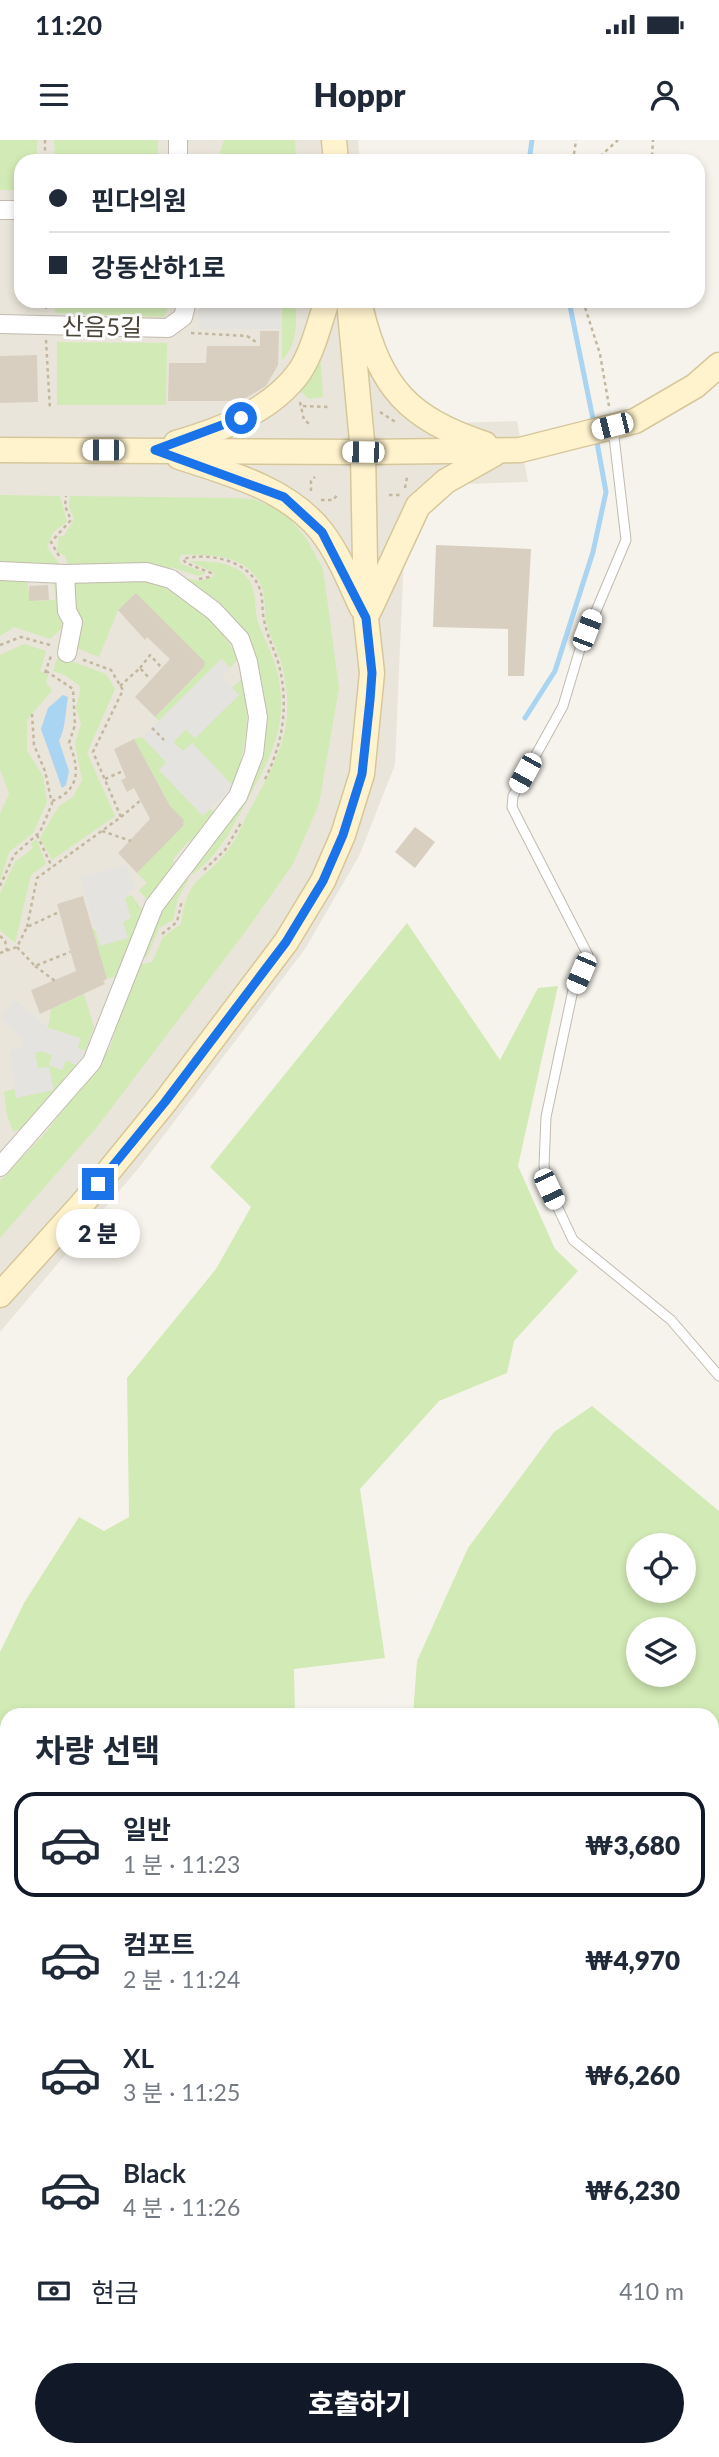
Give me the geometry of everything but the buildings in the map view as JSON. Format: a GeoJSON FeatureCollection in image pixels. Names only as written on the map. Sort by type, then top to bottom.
{"type":"FeatureCollection","features":[{"type":"Feature","properties":{"kind":"street","name":"산음5길"},"geometry":{"type":"LineString","coordinates":[[0,324],[167,328],[183,317],[185,308]]}},
{"type":"Feature","properties":{"kind":"street"},"geometry":{"type":"LineString","coordinates":[[155,450],[220,427],[262,408],[283,391],[300,371],[324,308]]}},
{"type":"Feature","properties":{"kind":"street"},"geometry":{"type":"LineString","coordinates":[[0,1295],[82,1204],[165,1102],[286,942],[323,881],[343,835],[362,774],[372,673],[366,618],[363,452],[350,308]]}},
{"type":"Feature","properties":{"kind":"street"},"geometry":{"type":"LineString","coordinates":[[360,308],[377,359],[394,389],[409,407],[453,434],[511,450]]}},
{"type":"Feature","properties":{"kind":"street"},"geometry":{"type":"LineString","coordinates":[[0,450],[511,450],[624,424],[695,386],[719,365]]}},
{"type":"Feature","properties":{"kind":"street"},"geometry":{"type":"LineString","coordinates":[[155,450],[284,497],[322,532],[366,618]]}},
{"type":"Feature","properties":{"kind":"street"},"geometry":{"type":"LineString","coordinates":[[366,618],[418,506],[446,481],[511,450]]}},
{"type":"Feature","properties":{"kind":"street"},"geometry":{"type":"LineString","coordinates":[[0,571],[65,574],[146,572],[171,579],[214,611],[240,639],[248,662],[258,718],[248,775],[238,796],[153,906],[92,1062],[0,1167]]}},
{"type":"Feature","properties":{"kind":"street"},"geometry":{"type":"LineString","coordinates":[[65,574],[66,611],[73,622],[67,653]]}},
{"type":"Feature","properties":{"kind":"lane"},"geometry":{"type":"LineString","coordinates":[[624,424],[626,540],[585,636],[563,706],[513,796],[512,807],[588,955],[573,990],[546,1117],[544,1166],[549,1189],[573,1240],[671,1320],[719,1376]]}},
{"type":"Feature","properties":{"kind":"path"},"geometry":{"type":"LineString","coordinates":[[603,154],[618,140]]}},
{"type":"Feature","properties":{"kind":"path"},"geometry":{"type":"LineString","coordinates":[[585,308],[624,424]]}},
{"type":"Feature","properties":{"kind":"path"},"geometry":{"type":"LineString","coordinates":[[167,328],[200,335],[247,336],[256,342]]}},
{"type":"Feature","properties":{"kind":"path"},"geometry":{"type":"LineString","coordinates":[[46,337],[50,410]]}},
{"type":"Feature","properties":{"kind":"path"},"geometry":{"type":"LineString","coordinates":[[311,425],[304,420],[303,406],[327,407]]}},
{"type":"Feature","properties":{"kind":"path"},"geometry":{"type":"LineString","coordinates":[[380,412],[397,423]]}},
{"type":"Feature","properties":{"kind":"path"},"geometry":{"type":"LineString","coordinates":[[315,477],[311,481],[311,499],[333,500],[337,495]]}},
{"type":"Feature","properties":{"kind":"path"},"geometry":{"type":"LineString","coordinates":[[405,494],[407,477]]}},
{"type":"Feature","properties":{"kind":"path"},"geometry":{"type":"LineString","coordinates":[[65,574],[65,563],[55,553],[51,542],[71,520],[65,506],[66,496]]}},
{"type":"Feature","properties":{"kind":"path"},"geometry":{"type":"LineString","coordinates":[[197,579],[209,577],[211,573],[186,563],[183,559],[210,558],[234,562],[244,568],[260,589],[264,622],[279,664],[284,691],[284,726],[278,750],[260,786]]}},
{"type":"Feature","properties":{"kind":"path"},"geometry":{"type":"LineString","coordinates":[[0,645],[20,637],[54,646],[46,672],[74,689],[75,725],[69,743],[76,759],[77,777],[65,796],[52,802]]}},
{"type":"Feature","properties":{"kind":"path"},"geometry":{"type":"LineString","coordinates":[[67,653],[111,670],[123,690],[93,752],[121,817]]}},
{"type":"Feature","properties":{"kind":"path"},"geometry":{"type":"LineString","coordinates":[[120,686],[150,655],[161,667]]}},
{"type":"Feature","properties":{"kind":"path"},"geometry":{"type":"LineString","coordinates":[[140,668],[150,679]]}},
{"type":"Feature","properties":{"kind":"path"},"geometry":{"type":"LineString","coordinates":[[0,887],[13,855],[24,843],[37,835],[52,802],[45,771],[34,744],[32,714]]}},
{"type":"Feature","properties":{"kind":"path"},"geometry":{"type":"LineString","coordinates":[[152,728],[164,740]]}},
{"type":"Feature","properties":{"kind":"path"},"geometry":{"type":"LineString","coordinates":[[105,779],[123,771]]}},
{"type":"Feature","properties":{"kind":"path"},"geometry":{"type":"LineString","coordinates":[[0,953],[17,947],[27,927],[37,878],[141,800]]}},
{"type":"Feature","properties":{"kind":"path"},"geometry":{"type":"LineString","coordinates":[[198,873],[210,867],[225,850],[246,813]]}},
{"type":"Feature","properties":{"kind":"path"},"geometry":{"type":"LineString","coordinates":[[102,831],[131,841]]}},
{"type":"Feature","properties":{"kind":"path"},"geometry":{"type":"LineString","coordinates":[[37,835],[52,867]]}},
{"type":"Feature","properties":{"kind":"path"},"geometry":{"type":"LineString","coordinates":[[156,944],[162,933],[177,922],[183,896]]}},
{"type":"Feature","properties":{"kind":"path"},"geometry":{"type":"LineString","coordinates":[[27,927],[57,913]]}},
{"type":"Feature","properties":{"kind":"path"},"geometry":{"type":"LineString","coordinates":[[0,936],[5,940],[7,951]]}},
{"type":"Feature","properties":{"kind":"path"},"geometry":{"type":"LineString","coordinates":[[17,947],[35,966],[55,981]]}},
{"type":"Feature","properties":{"kind":"path"},"geometry":{"type":"LineString","coordinates":[[35,966],[70,952]]}},
{"type":"Feature","properties":{"kind":"shaded area"},"geometry":{"type":"Polygon","coordinates":[[[0,140],[358,140],[359,154],[14,154],[14,308],[375,308],[380,348],[402,392],[452,423],[517,421],[528,482],[466,484],[432,502],[404,553],[395,765],[359,856],[305,949],[142,1164],[0,1332],[0,140]]]}},
{"type":"Feature","properties":{"kind":"shaded area"},"geometry":{"type":"Polygon","coordinates":[[[199,308],[280,308],[281,329],[199,329],[199,308]]]}},
{"type":"Feature","properties":{"kind":"shaded area"},"geometry":{"type":"Polygon","coordinates":[[[222,659],[230,668],[222,677],[239,695],[195,738],[186,729],[173,742],[183,751],[192,743],[233,786],[203,816],[159,770],[166,762],[142,737],[222,659]]]}},
{"type":"Feature","properties":{"kind":"shaded area"},"geometry":{"type":"Polygon","coordinates":[[[127,864],[135,889],[127,892],[125,898],[131,918],[123,922],[128,938],[100,946],[80,877],[127,864]]]}},
{"type":"Feature","properties":{"kind":"shaded area"},"geometry":{"type":"Polygon","coordinates":[[[15,1000],[48,1028],[81,1039],[77,1048],[85,1051],[79,1066],[66,1060],[62,1070],[49,1065],[52,1055],[41,1051],[35,1053],[38,1068],[49,1067],[54,1090],[16,1098],[10,1050],[22,1048],[23,1039],[0,1018],[15,1000]]]}},
{"type":"Feature","properties":{"kind":"green space"},"geometry":{"type":"Polygon","coordinates":[[[0,140],[37,140],[37,154],[14,154],[14,190],[0,190],[0,140]]]}},
{"type":"Feature","properties":{"kind":"green space"},"geometry":{"type":"Polygon","coordinates":[[[54,140],[158,140],[158,154],[55,154],[54,140]]]}},
{"type":"Feature","properties":{"kind":"green space"},"geometry":{"type":"Polygon","coordinates":[[[224,140],[295,140],[296,154],[219,154],[224,140]]]}},
{"type":"Feature","properties":{"kind":"green space"},"geometry":{"type":"Polygon","coordinates":[[[55,308],[168,308],[164,317],[55,313],[55,308]]]}},
{"type":"Feature","properties":{"kind":"green space"},"geometry":{"type":"Polygon","coordinates":[[[282,308],[296,308],[295,333],[291,347],[282,360],[282,308]]]}},
{"type":"Feature","properties":{"kind":"green space"},"geometry":{"type":"Polygon","coordinates":[[[319,341],[323,397],[308,399],[296,386],[319,341]]]}},
{"type":"Feature","properties":{"kind":"green space"},"geometry":{"type":"Polygon","coordinates":[[[57,342],[167,343],[166,405],[57,405],[57,342]]]}},
{"type":"Feature","properties":{"kind":"green space"},"geometry":{"type":"Polygon","coordinates":[[[0,495],[60,496],[67,522],[53,532],[47,547],[60,565],[0,562],[0,495]]]}},
{"type":"Feature","properties":{"kind":"green space"},"geometry":{"type":"Polygon","coordinates":[[[70,496],[253,499],[277,509],[290,519],[306,538],[323,569],[339,688],[319,804],[293,864],[245,932],[97,1127],[0,1238],[0,1181],[47,1131],[110,1048],[135,966],[152,962],[163,937],[181,924],[192,887],[232,845],[271,769],[284,736],[287,720],[286,683],[266,621],[263,589],[254,575],[237,562],[204,555],[181,555],[179,559],[181,564],[206,573],[198,576],[171,567],[164,572],[69,568],[65,556],[57,552],[59,536],[64,536],[74,519],[69,507],[70,496]]]}},
{"type":"Feature","properties":{"kind":"green space"},"geometry":{"type":"Polygon","coordinates":[[[189,561],[229,565],[238,569],[251,583],[258,621],[280,683],[281,701],[277,733],[258,780],[226,838],[193,874],[187,868],[228,822],[253,783],[264,750],[266,723],[258,672],[237,622],[212,597],[175,576],[200,581],[213,577],[215,573],[189,561]]]}},
{"type":"Feature","properties":{"kind":"green space"},"geometry":{"type":"Polygon","coordinates":[[[0,578],[27,580],[30,601],[55,600],[54,582],[58,582],[62,628],[50,639],[14,627],[0,636],[0,578]]]}},
{"type":"Feature","properties":{"kind":"green space"},"geometry":{"type":"Polygon","coordinates":[[[140,578],[170,590],[198,608],[221,632],[238,659],[230,668],[221,659],[159,721],[155,717],[204,667],[136,593],[118,610],[99,657],[74,647],[73,588],[76,580],[140,578]]]}},
{"type":"Feature","properties":{"kind":"green space"},"geometry":{"type":"Polygon","coordinates":[[[24,644],[46,651],[40,671],[48,675],[46,683],[52,690],[27,720],[27,751],[43,776],[47,802],[33,833],[9,852],[0,881],[0,814],[9,794],[0,769],[0,655],[24,644]]]}},
{"type":"Feature","properties":{"kind":"green space"},"geometry":{"type":"Polygon","coordinates":[[[58,656],[106,674],[115,689],[87,753],[115,816],[52,860],[40,838],[59,806],[73,797],[82,780],[75,743],[81,724],[76,708],[81,687],[65,675],[53,671],[58,656]]]}},
{"type":"Feature","properties":{"kind":"green space"},"geometry":{"type":"Polygon","coordinates":[[[244,677],[246,732],[233,786],[193,744],[183,752],[173,742],[186,729],[195,738],[239,695],[232,688],[244,677]]]}},
{"type":"Feature","properties":{"kind":"green space"},"geometry":{"type":"Polygon","coordinates":[[[142,737],[167,763],[159,770],[202,815],[210,809],[216,812],[204,832],[187,843],[174,858],[173,869],[163,878],[156,895],[147,900],[139,890],[147,883],[137,873],[184,823],[170,806],[134,739],[142,737]]]}},
{"type":"Feature","properties":{"kind":"green space"},"geometry":{"type":"Polygon","coordinates":[[[37,839],[46,864],[31,875],[15,943],[0,930],[0,893],[15,862],[33,848],[31,843],[37,839]]]}},
{"type":"Feature","properties":{"kind":"green space"},"geometry":{"type":"Polygon","coordinates":[[[182,872],[189,879],[178,898],[173,920],[159,928],[147,957],[138,958],[156,906],[182,872]]]}},
{"type":"Feature","properties":{"kind":"green space"},"geometry":{"type":"Polygon","coordinates":[[[131,895],[144,912],[121,975],[107,979],[91,929],[96,930],[101,946],[123,921],[125,898],[131,895]]]}},
{"type":"Feature","properties":{"kind":"green space"},"geometry":{"type":"Polygon","coordinates":[[[407,923],[500,1060],[538,988],[558,986],[518,1166],[555,1249],[578,1271],[514,1341],[507,1373],[439,1401],[360,1489],[385,1658],[294,1669],[295,1708],[0,1708],[0,1652],[24,1603],[79,1517],[104,1531],[129,1517],[127,1378],[216,1269],[251,1207],[210,1167],[407,923]]]}},
{"type":"Feature","properties":{"kind":"green space"},"geometry":{"type":"Polygon","coordinates":[[[84,994],[94,1027],[85,1051],[77,1048],[80,1038],[48,1028],[51,1009],[84,994]]]}},
{"type":"Feature","properties":{"kind":"green space"},"geometry":{"type":"Polygon","coordinates":[[[41,1051],[52,1055],[62,1069],[65,1060],[79,1066],[25,1129],[13,1131],[7,1115],[4,1092],[15,1089],[16,1098],[38,1068],[35,1053],[41,1051]]]}},
{"type":"Feature","properties":{"kind":"green space"},"geometry":{"type":"Polygon","coordinates":[[[592,1406],[719,1511],[719,1708],[414,1708],[417,1661],[468,1548],[554,1432],[592,1406]]]}},
{"type":"Feature","properties":{"kind":"water"},"geometry":{"type":"Polygon","coordinates":[[[63,695],[68,697],[59,741],[69,771],[66,785],[62,788],[41,729],[48,708],[63,695]]]}},
{"type":"Feature","properties":{"kind":"waterway"},"geometry":{"type":"LineString","coordinates":[[530,154],[532,140]]}},
{"type":"Feature","properties":{"kind":"waterway"},"geometry":{"type":"LineString","coordinates":[[570,308],[594,424]]}},
{"type":"Feature","properties":{"kind":"waterway"},"geometry":{"type":"LineString","coordinates":[[525,718],[555,671],[593,552],[606,492],[596,437]]}},
{"type":"Feature","properties":{"kind":"route"},"geometry":{"type":"LineString","coordinates":[[98,1184],[165,1102],[286,942],[323,881],[343,835],[362,774],[372,673],[366,618],[348,578],[322,532],[284,497],[201,464],[155,450],[241,418]]}}]}
